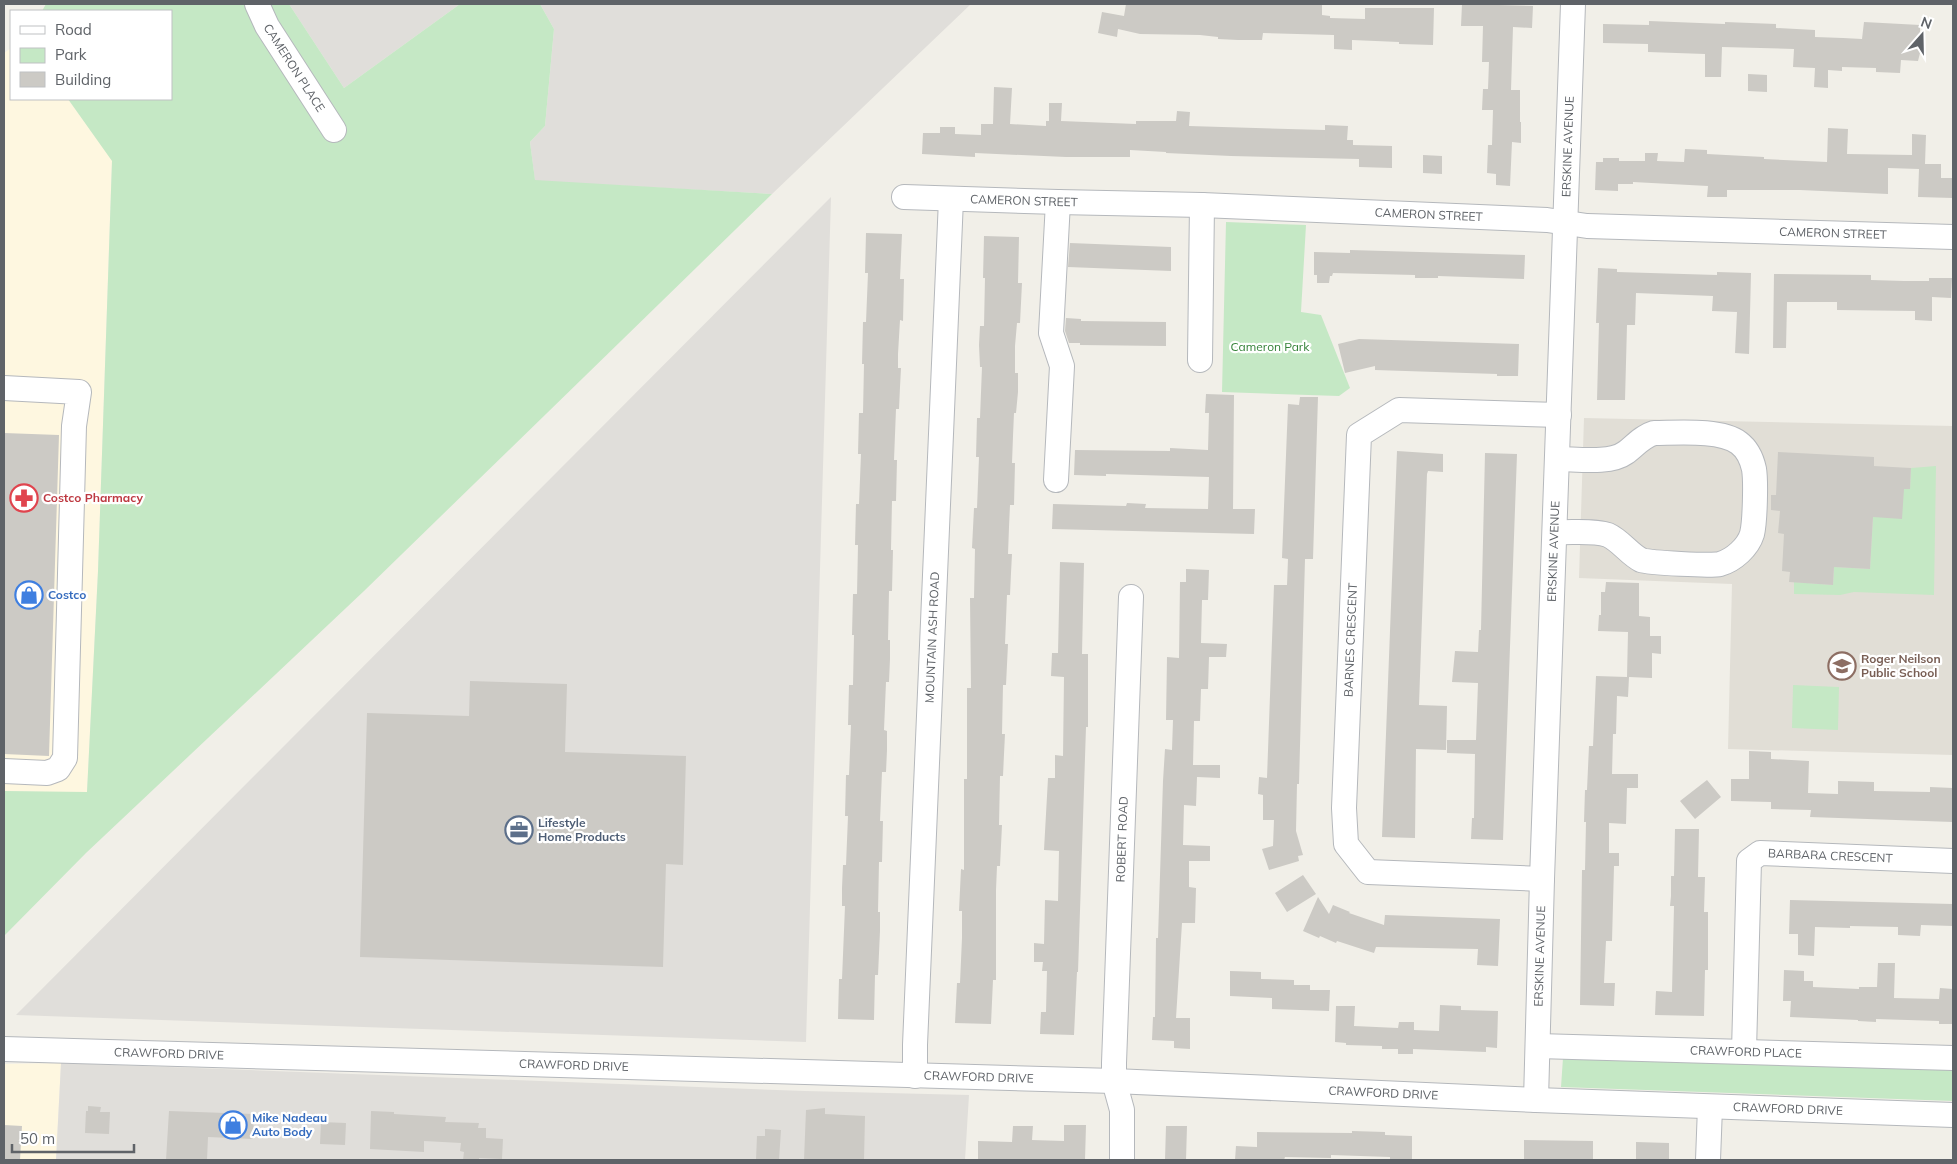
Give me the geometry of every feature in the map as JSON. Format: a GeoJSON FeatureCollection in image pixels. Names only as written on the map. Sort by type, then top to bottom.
{"type":"FeatureCollection","features":[{"type":"Feature","properties":{"kind":"street","name":"CAMERON PLACE"},"geometry":{"type":"LineString","coordinates":[[257,4],[267,26],[334,130]]}},
{"type":"Feature","properties":{"kind":"street","name":"ERSKINE AVENUE"},"geometry":{"type":"LineString","coordinates":[[1536,1100],[1542,879],[1558,459],[1564,222],[1573,4]]}},
{"type":"Feature","properties":{"kind":"street","name":"CAMERON STREET"},"geometry":{"type":"LineString","coordinates":[[904,197],[1202,205],[1537,219],[1586,226],[1953,237]]}},
{"type":"Feature","properties":{"kind":"street","name":"MOUNTAIN ASH ROAD"},"geometry":{"type":"LineString","coordinates":[[915,1076],[951,199]]}},
{"type":"Feature","properties":{"kind":"street"},"geometry":{"type":"LineString","coordinates":[[1056,480],[1062,366],[1051,333],[1058,202]]}},
{"type":"Feature","properties":{"kind":"street"},"geometry":{"type":"LineString","coordinates":[[1200,360],[1202,205]]}},
{"type":"Feature","properties":{"kind":"street"},"geometry":{"type":"LineString","coordinates":[[4,388],[79,392],[74,436],[65,758],[58,769],[47,773],[4,772]]}},
{"type":"Feature","properties":{"kind":"street","name":"BARNES CRESCENT"},"geometry":{"type":"LineString","coordinates":[[1542,879],[1368,872],[1346,844],[1344,808],[1346,742],[1359,435],[1399,410],[1559,414]]}},
{"type":"Feature","properties":{"kind":"street"},"geometry":{"type":"LineString","coordinates":[[1555,532],[1606,534],[1642,560],[1654,563],[1720,564],[1733,558],[1745,548],[1752,534],[1753,524],[1754,470],[1750,456],[1739,443],[1724,436],[1654,433],[1645,436],[1616,457],[1605,459],[1558,459]]}},
{"type":"Feature","properties":{"kind":"street","name":"ROBERT ROAD"},"geometry":{"type":"LineString","coordinates":[[1122,1160],[1122,1110],[1114,1081],[1131,597]]}},
{"type":"Feature","properties":{"kind":"street","name":"BARBARA CRESCENT"},"geometry":{"type":"LineString","coordinates":[[1744,1051],[1749,861],[1760,853],[1953,861]]}},
{"type":"Feature","properties":{"kind":"street","name":"CRAWFORD PLACE"},"geometry":{"type":"LineString","coordinates":[[1538,1046],[1953,1058]]}},
{"type":"Feature","properties":{"kind":"street","name":"CRAWFORD DRIVE"},"geometry":{"type":"LineString","coordinates":[[4,1049],[1114,1081],[1536,1100],[1953,1115]]}},
{"type":"Feature","properties":{"kind":"street"},"geometry":{"type":"LineString","coordinates":[[1708,1160],[1710,1106]]}},
{"type":"Feature","properties":{"kind":"shaded area"},"geometry":{"type":"Polygon","coordinates":[[[289,4],[460,4],[344,88],[289,4]]]}},
{"type":"Feature","properties":{"kind":"shaded area"},"geometry":{"type":"Polygon","coordinates":[[[540,4],[971,4],[772,194],[535,181],[530,142],[545,126],[554,29],[540,4]]]}},
{"type":"Feature","properties":{"kind":"shaded area"},"geometry":{"type":"Polygon","coordinates":[[[10,49],[10,100],[69,100],[112,160],[98,571],[87,793],[4,791],[4,53],[10,49]]]}},
{"type":"Feature","properties":{"kind":"shaded area"},"geometry":{"type":"Polygon","coordinates":[[[831,197],[806,1042],[16,1015],[831,197]]]}},
{"type":"Feature","properties":{"kind":"shaded area","name":"Roger Neilson Public School"},"geometry":{"type":"Polygon","coordinates":[[[1584,418],[1953,426],[1953,755],[1728,749],[1732,584],[1579,578],[1584,418]]]}},
{"type":"Feature","properties":{"kind":"shaded area"},"geometry":{"type":"Polygon","coordinates":[[[61,1063],[56,1160],[4,1160],[4,1064],[61,1063]]]}},
{"type":"Feature","properties":{"kind":"shaded area"},"geometry":{"type":"Polygon","coordinates":[[[61,1063],[805,1091],[969,1095],[965,1160],[56,1160],[61,1063]]]}},
{"type":"Feature","properties":{"kind":"green space"},"geometry":{"type":"Polygon","coordinates":[[[46,4],[289,4],[344,88],[460,4],[540,4],[554,29],[545,126],[530,142],[535,180],[772,194],[364,591],[86,853],[4,936],[4,791],[87,792],[98,571],[112,161],[69,100],[172,100],[172,10],[43,10],[46,4]]]}},
{"type":"Feature","properties":{"kind":"green space","name":"Cameron Park"},"geometry":{"type":"Polygon","coordinates":[[[1226,222],[1306,225],[1301,312],[1321,315],[1350,388],[1339,396],[1222,392],[1226,222]]]}},
{"type":"Feature","properties":{"kind":"green space"},"geometry":{"type":"Polygon","coordinates":[[[1936,466],[1934,595],[1854,592],[1840,595],[1794,594],[1794,582],[1833,585],[1834,567],[1870,569],[1873,517],[1904,489],[1910,489],[1911,468],[1936,466]]]}},
{"type":"Feature","properties":{"kind":"green space"},"geometry":{"type":"Polygon","coordinates":[[[1793,685],[1839,687],[1838,730],[1792,728],[1793,685]]]}},
{"type":"Feature","properties":{"kind":"green space"},"geometry":{"type":"Polygon","coordinates":[[[1563,1058],[1953,1068],[1953,1101],[1561,1087],[1563,1058]]]}},
{"type":"Feature","properties":{"kind":"building"},"geometry":{"type":"Polygon","coordinates":[[[1126,4],[1322,5],[1322,15],[1330,16],[1330,18],[1365,19],[1365,8],[1434,8],[1433,45],[1352,40],[1352,50],[1334,49],[1334,35],[1263,33],[1262,40],[1238,40],[1218,39],[1218,37],[1200,35],[1140,34],[1118,29],[1117,37],[1098,33],[1102,12],[1124,16],[1126,4]]]}},
{"type":"Feature","properties":{"kind":"building"},"geometry":{"type":"Polygon","coordinates":[[[1462,4],[1533,6],[1532,28],[1513,27],[1511,90],[1520,90],[1521,143],[1512,142],[1510,186],[1496,185],[1496,174],[1487,173],[1488,145],[1492,145],[1493,110],[1482,110],[1483,89],[1488,89],[1489,62],[1482,62],[1483,26],[1461,26],[1462,4]]]}},
{"type":"Feature","properties":{"kind":"building"},"geometry":{"type":"Polygon","coordinates":[[[1649,21],[1776,24],[1776,28],[1815,30],[1815,37],[1862,39],[1864,22],[1920,25],[1920,53],[1918,61],[1901,60],[1900,73],[1876,72],[1876,68],[1842,67],[1842,71],[1828,70],[1828,88],[1814,87],[1815,68],[1793,67],[1794,49],[1722,47],[1721,77],[1705,77],[1705,54],[1648,52],[1648,44],[1603,43],[1603,24],[1649,25],[1649,21]]]}},
{"type":"Feature","properties":{"kind":"building"},"geometry":{"type":"Polygon","coordinates":[[[1748,74],[1767,75],[1767,92],[1748,91],[1748,74]]]}},
{"type":"Feature","properties":{"kind":"building"},"geometry":{"type":"Polygon","coordinates":[[[994,87],[1012,88],[1010,124],[1046,126],[1046,121],[1049,121],[1049,103],[1062,103],[1061,121],[1136,124],[1136,121],[1176,121],[1177,111],[1190,112],[1189,126],[1325,130],[1325,125],[1348,126],[1347,140],[1353,140],[1353,145],[1392,146],[1392,168],[1359,167],[1359,159],[1231,156],[1130,150],[1130,157],[1066,157],[975,153],[975,157],[922,154],[923,133],[940,133],[940,127],[955,127],[955,134],[981,135],[981,124],[993,124],[994,87]]]}},
{"type":"Feature","properties":{"kind":"building"},"geometry":{"type":"Polygon","coordinates":[[[1828,128],[1848,129],[1847,154],[1912,155],[1912,134],[1926,135],[1925,164],[1941,164],[1941,178],[1953,178],[1953,198],[1918,197],[1919,169],[1888,168],[1888,194],[1800,190],[1727,190],[1727,197],[1707,197],[1708,186],[1633,182],[1633,184],[1618,184],[1618,191],[1595,190],[1596,162],[1603,162],[1603,158],[1619,158],[1619,161],[1645,161],[1645,153],[1658,153],[1657,161],[1684,162],[1685,149],[1707,150],[1707,154],[1827,162],[1828,128]]]}},
{"type":"Feature","properties":{"kind":"building"},"geometry":{"type":"Polygon","coordinates":[[[1423,155],[1442,156],[1442,174],[1423,173],[1423,155]]]}},
{"type":"Feature","properties":{"kind":"building"},"geometry":{"type":"Polygon","coordinates":[[[866,233],[902,234],[900,279],[904,279],[903,321],[900,320],[898,354],[898,368],[901,368],[899,409],[896,409],[894,460],[897,460],[896,501],[892,501],[892,591],[889,591],[888,640],[890,640],[890,659],[889,682],[886,682],[884,730],[887,731],[887,750],[886,772],[882,772],[880,821],[883,821],[882,862],[879,862],[878,912],[880,912],[880,931],[878,975],[875,975],[874,1020],[838,1019],[839,979],[842,979],[845,906],[842,906],[843,865],[846,865],[848,816],[845,816],[846,775],[849,775],[851,725],[848,725],[849,685],[853,685],[853,594],[857,594],[858,545],[855,545],[856,504],[859,504],[861,454],[858,454],[859,413],[863,413],[863,322],[866,322],[868,273],[865,273],[866,233]]]}},
{"type":"Feature","properties":{"kind":"building"},"geometry":{"type":"Polygon","coordinates":[[[984,236],[1019,237],[1018,283],[1022,283],[1020,323],[1017,323],[1015,346],[1015,373],[1018,373],[1018,392],[1016,413],[1014,413],[1012,463],[1015,463],[1014,505],[1010,505],[1009,527],[1008,554],[1012,554],[1010,595],[1007,595],[1005,644],[1008,644],[1006,685],[1003,685],[1002,734],[1005,734],[1003,776],[1000,776],[999,825],[1002,825],[1000,866],[997,866],[996,980],[993,980],[991,1024],[955,1023],[957,983],[960,983],[962,938],[962,911],[959,911],[961,869],[964,870],[967,688],[971,688],[970,598],[974,598],[975,549],[972,548],[974,508],[977,508],[979,457],[976,457],[977,418],[980,418],[982,367],[980,367],[980,326],[984,326],[984,236]]]}},
{"type":"Feature","properties":{"kind":"building"},"geometry":{"type":"Polygon","coordinates":[[[1070,243],[1171,247],[1171,271],[1068,267],[1070,243]]]}},
{"type":"Feature","properties":{"kind":"building"},"geometry":{"type":"Polygon","coordinates":[[[1350,250],[1525,255],[1524,279],[1438,276],[1438,278],[1415,278],[1415,275],[1333,273],[1330,276],[1329,283],[1317,283],[1317,275],[1314,275],[1314,252],[1350,253],[1350,250]]]}},
{"type":"Feature","properties":{"kind":"building"},"geometry":{"type":"Polygon","coordinates":[[[1598,268],[1617,269],[1617,272],[1717,275],[1717,272],[1751,273],[1749,354],[1735,353],[1737,312],[1712,311],[1713,296],[1636,293],[1635,325],[1627,325],[1625,400],[1597,400],[1599,323],[1596,323],[1598,268]]]}},
{"type":"Feature","properties":{"kind":"building"},"geometry":{"type":"Polygon","coordinates":[[[1774,274],[1871,275],[1871,280],[1904,281],[1929,281],[1929,278],[1952,278],[1951,298],[1932,297],[1932,321],[1915,320],[1915,311],[1837,310],[1837,302],[1787,302],[1786,348],[1773,348],[1774,274]]]}},
{"type":"Feature","properties":{"kind":"building"},"geometry":{"type":"Polygon","coordinates":[[[1066,318],[1081,319],[1081,321],[1166,322],[1166,346],[1080,345],[1080,343],[1069,343],[1065,331],[1066,318]]]}},
{"type":"Feature","properties":{"kind":"building"},"geometry":{"type":"Polygon","coordinates":[[[1359,339],[1519,344],[1518,376],[1375,370],[1375,366],[1345,373],[1338,344],[1359,339]]]}},
{"type":"Feature","properties":{"kind":"building"},"geometry":{"type":"Polygon","coordinates":[[[1206,394],[1234,395],[1233,509],[1255,509],[1254,534],[1052,529],[1053,504],[1126,506],[1127,503],[1146,504],[1145,508],[1208,509],[1209,477],[1074,475],[1075,450],[1170,451],[1170,448],[1208,450],[1209,413],[1205,413],[1206,394]]]}},
{"type":"Feature","properties":{"kind":"building"},"geometry":{"type":"Polygon","coordinates":[[[1300,397],[1318,397],[1313,559],[1305,559],[1299,784],[1297,784],[1296,831],[1303,855],[1298,856],[1299,861],[1269,870],[1262,849],[1273,846],[1274,820],[1263,820],[1263,795],[1258,794],[1259,777],[1267,778],[1274,585],[1287,585],[1288,559],[1282,558],[1288,404],[1299,405],[1300,397]]]}},
{"type":"Feature","properties":{"kind":"building","name":"Costco"},"geometry":{"type":"Polygon","coordinates":[[[4,433],[59,435],[49,756],[4,754],[4,433]]]}},
{"type":"Feature","properties":{"kind":"building"},"geometry":{"type":"Polygon","coordinates":[[[1397,451],[1443,454],[1443,472],[1428,471],[1427,474],[1419,705],[1447,706],[1446,750],[1416,749],[1415,838],[1382,837],[1397,451]]]}},
{"type":"Feature","properties":{"kind":"building"},"geometry":{"type":"Polygon","coordinates":[[[1778,452],[1874,457],[1874,466],[1911,468],[1910,489],[1904,489],[1902,519],[1873,517],[1870,569],[1834,567],[1833,585],[1789,582],[1790,572],[1782,571],[1784,534],[1778,533],[1780,511],[1771,510],[1771,495],[1776,495],[1778,452]]]}},
{"type":"Feature","properties":{"kind":"building"},"geometry":{"type":"Polygon","coordinates":[[[1485,453],[1517,454],[1503,840],[1471,839],[1472,818],[1474,818],[1475,754],[1447,753],[1447,740],[1476,740],[1478,683],[1452,682],[1455,651],[1478,652],[1479,630],[1481,630],[1485,453]]]}},
{"type":"Feature","properties":{"kind":"building"},"geometry":{"type":"Polygon","coordinates":[[[1060,562],[1084,563],[1082,654],[1088,654],[1088,727],[1086,727],[1078,972],[1074,1035],[1040,1034],[1041,1012],[1046,1012],[1047,971],[1042,971],[1043,962],[1034,962],[1034,943],[1044,944],[1045,900],[1058,901],[1059,851],[1044,850],[1048,778],[1055,778],[1055,755],[1063,756],[1064,677],[1051,676],[1052,653],[1058,653],[1060,562]]]}},
{"type":"Feature","properties":{"kind":"building"},"geometry":{"type":"Polygon","coordinates":[[[1186,569],[1209,570],[1208,600],[1202,600],[1201,643],[1227,644],[1226,657],[1209,657],[1208,689],[1201,689],[1200,721],[1194,721],[1193,765],[1220,765],[1220,778],[1197,777],[1196,806],[1184,805],[1183,845],[1210,846],[1210,861],[1189,861],[1189,887],[1196,888],[1195,923],[1182,923],[1176,1018],[1190,1018],[1190,1049],[1174,1048],[1174,1041],[1152,1040],[1153,1017],[1155,1017],[1156,938],[1158,938],[1165,749],[1172,750],[1173,720],[1166,720],[1167,657],[1179,658],[1180,582],[1186,582],[1186,569]]]}},
{"type":"Feature","properties":{"kind":"building"},"geometry":{"type":"Polygon","coordinates":[[[1606,582],[1639,583],[1639,616],[1650,617],[1650,636],[1661,636],[1661,654],[1652,653],[1652,678],[1629,677],[1628,697],[1617,696],[1616,734],[1613,734],[1612,774],[1638,774],[1638,788],[1627,788],[1626,824],[1609,823],[1609,853],[1619,853],[1619,866],[1614,866],[1612,941],[1606,941],[1604,983],[1615,983],[1614,1006],[1580,1005],[1582,870],[1585,870],[1585,790],[1587,790],[1589,746],[1593,746],[1596,676],[1627,677],[1628,632],[1598,631],[1599,615],[1601,615],[1601,592],[1605,592],[1606,582]]]}},
{"type":"Feature","properties":{"kind":"building"},"geometry":{"type":"Polygon","coordinates":[[[470,681],[567,684],[565,752],[686,756],[683,865],[666,864],[663,967],[360,957],[367,713],[469,716],[470,681]]]}},
{"type":"Feature","properties":{"kind":"building"},"geometry":{"type":"Polygon","coordinates":[[[1749,751],[1771,752],[1771,759],[1809,761],[1808,793],[1838,794],[1838,781],[1874,782],[1874,791],[1930,792],[1930,787],[1953,788],[1953,822],[1810,817],[1811,810],[1771,809],[1771,802],[1731,801],[1731,779],[1749,779],[1749,751]]]}},
{"type":"Feature","properties":{"kind":"building"},"geometry":{"type":"Polygon","coordinates":[[[1707,780],[1721,797],[1695,819],[1680,801],[1707,780]]]}},
{"type":"Feature","properties":{"kind":"building"},"geometry":{"type":"Polygon","coordinates":[[[1675,829],[1699,829],[1698,877],[1705,877],[1704,912],[1708,912],[1708,970],[1705,970],[1704,1016],[1655,1015],[1656,991],[1672,992],[1674,906],[1670,906],[1671,876],[1674,876],[1675,829]]]}},
{"type":"Feature","properties":{"kind":"building"},"geometry":{"type":"Polygon","coordinates":[[[1303,875],[1316,894],[1287,912],[1275,893],[1303,875]]]}},
{"type":"Feature","properties":{"kind":"building"},"geometry":{"type":"Polygon","coordinates":[[[1318,897],[1329,914],[1333,905],[1349,913],[1384,925],[1385,915],[1500,919],[1498,966],[1477,965],[1478,949],[1376,947],[1374,953],[1337,941],[1336,943],[1320,936],[1319,938],[1303,931],[1318,897]]]}},
{"type":"Feature","properties":{"kind":"building"},"geometry":{"type":"Polygon","coordinates":[[[1790,900],[1953,904],[1953,926],[1921,925],[1920,936],[1898,935],[1898,927],[1815,927],[1814,956],[1798,955],[1798,934],[1789,934],[1790,900]]]}},
{"type":"Feature","properties":{"kind":"building"},"geometry":{"type":"Polygon","coordinates":[[[1878,963],[1895,963],[1894,998],[1939,999],[1940,988],[1953,989],[1953,1024],[1939,1024],[1939,1021],[1876,1019],[1876,1022],[1790,1017],[1791,1001],[1783,1001],[1784,970],[1804,971],[1804,981],[1813,981],[1813,987],[1859,989],[1859,987],[1877,987],[1878,963]]]}},
{"type":"Feature","properties":{"kind":"building"},"geometry":{"type":"Polygon","coordinates":[[[1230,971],[1261,972],[1261,979],[1294,980],[1294,985],[1310,985],[1310,990],[1330,990],[1329,1011],[1272,1009],[1272,998],[1230,996],[1230,971]]]}},
{"type":"Feature","properties":{"kind":"building"},"geometry":{"type":"Polygon","coordinates":[[[1440,1005],[1461,1006],[1461,1010],[1498,1011],[1497,1048],[1486,1047],[1486,1052],[1413,1049],[1413,1054],[1398,1054],[1398,1049],[1382,1049],[1382,1046],[1346,1045],[1346,1043],[1335,1042],[1336,1006],[1355,1006],[1354,1026],[1398,1028],[1399,1022],[1414,1022],[1414,1030],[1439,1031],[1440,1005]]]}},
{"type":"Feature","properties":{"kind":"building"},"geometry":{"type":"Polygon","coordinates":[[[88,1106],[101,1107],[100,1112],[110,1112],[109,1134],[85,1133],[88,1106]]]}},
{"type":"Feature","properties":{"kind":"building"},"geometry":{"type":"Polygon","coordinates":[[[825,1108],[825,1114],[865,1116],[864,1160],[804,1160],[806,1110],[825,1108]]]}},
{"type":"Feature","properties":{"kind":"building"},"geometry":{"type":"Polygon","coordinates":[[[169,1111],[254,1114],[253,1139],[208,1137],[207,1160],[166,1160],[169,1111]]]}},
{"type":"Feature","properties":{"kind":"building"},"geometry":{"type":"Polygon","coordinates":[[[371,1111],[446,1117],[445,1122],[479,1123],[478,1128],[486,1128],[486,1138],[503,1139],[502,1159],[479,1158],[479,1160],[463,1160],[464,1152],[460,1151],[461,1143],[424,1141],[424,1152],[370,1149],[371,1111]]]}},
{"type":"Feature","properties":{"kind":"building"},"geometry":{"type":"Polygon","coordinates":[[[321,1122],[346,1123],[345,1145],[320,1144],[321,1122]]]}},
{"type":"Feature","properties":{"kind":"building"},"geometry":{"type":"Polygon","coordinates":[[[4,1125],[22,1126],[20,1160],[4,1160],[4,1125]]]}},
{"type":"Feature","properties":{"kind":"building"},"geometry":{"type":"Polygon","coordinates":[[[1064,1125],[1086,1125],[1085,1160],[978,1160],[978,1141],[1012,1142],[1013,1126],[1033,1126],[1032,1140],[1064,1141],[1064,1125]]]}},
{"type":"Feature","properties":{"kind":"building"},"geometry":{"type":"Polygon","coordinates":[[[1166,1126],[1187,1126],[1186,1160],[1165,1160],[1166,1126]]]}},
{"type":"Feature","properties":{"kind":"building"},"geometry":{"type":"Polygon","coordinates":[[[765,1129],[781,1130],[779,1160],[756,1160],[757,1136],[765,1136],[765,1129]]]}},
{"type":"Feature","properties":{"kind":"building"},"geometry":{"type":"Polygon","coordinates":[[[1352,1131],[1385,1132],[1385,1135],[1412,1136],[1412,1160],[1390,1160],[1390,1157],[1331,1155],[1331,1158],[1285,1157],[1284,1160],[1235,1160],[1236,1146],[1257,1147],[1257,1132],[1352,1133],[1352,1131]]]}},
{"type":"Feature","properties":{"kind":"building"},"geometry":{"type":"Polygon","coordinates":[[[1524,1140],[1593,1141],[1593,1160],[1524,1160],[1524,1140]]]}},
{"type":"Feature","properties":{"kind":"building"},"geometry":{"type":"Polygon","coordinates":[[[1636,1142],[1669,1143],[1669,1160],[1636,1160],[1636,1142]]]}},
{"type":"Feature","properties":{"kind":"place","name":"Costco Pharmacy"},"geometry":{"type":"Point","coordinates":[24,498]}},
{"type":"Feature","properties":{"kind":"place","name":"Costco"},"geometry":{"type":"Point","coordinates":[29,595]}},
{"type":"Feature","properties":{"kind":"place","name":"Roger Neilson Public School"},"geometry":{"type":"Point","coordinates":[1842,666]}},
{"type":"Feature","properties":{"kind":"place","name":"Lifestyle Home Products"},"geometry":{"type":"Point","coordinates":[519,830]}},
{"type":"Feature","properties":{"kind":"place","name":"Mike Nadeau Auto Body"},"geometry":{"type":"Point","coordinates":[233,1125]}}]}
